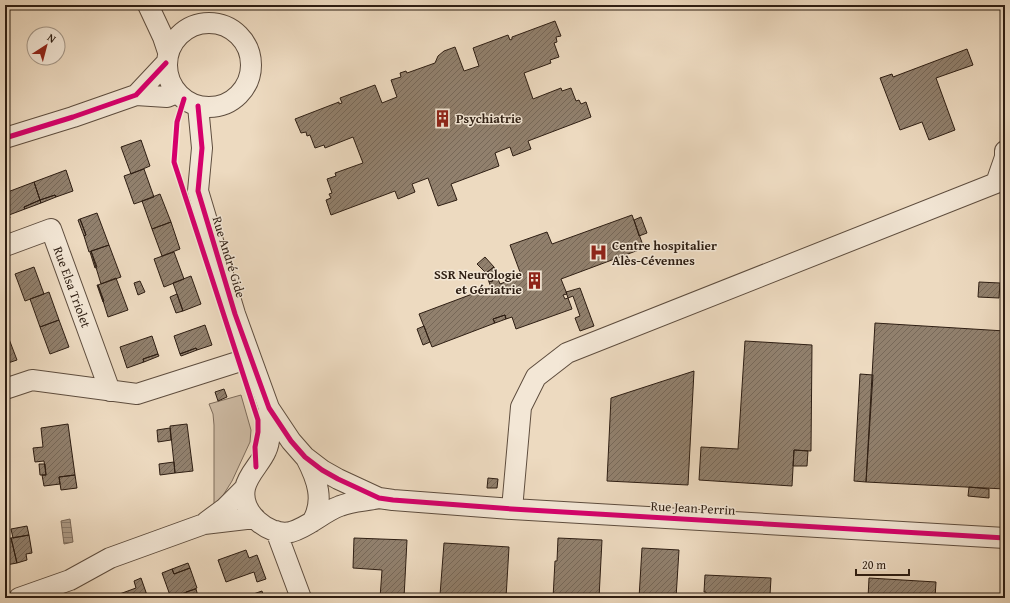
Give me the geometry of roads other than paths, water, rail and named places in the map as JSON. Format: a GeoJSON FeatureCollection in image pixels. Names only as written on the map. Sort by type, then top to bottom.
{"type":"FeatureCollection","features":[{"type":"Feature","properties":{"kind":"street"},"geometry":{"type":"LineString","coordinates":[[136,95],[167,57],[173,41],[181,32],[193,25],[205,22],[218,23],[231,28],[241,36],[248,48],[251,61],[250,74],[244,88],[235,98],[222,105],[210,107],[198,106],[184,99],[177,93],[167,74],[167,57],[157,23],[148,5]]}},
{"type":"Feature","properties":{"kind":"street"},"geometry":{"type":"LineString","coordinates":[[157,23],[181,32]]}},
{"type":"Feature","properties":{"kind":"street"},"geometry":{"type":"LineString","coordinates":[[5,138],[73,117],[136,95],[166,97],[177,93]]}},
{"type":"Feature","properties":{"kind":"street","name":"Rue André Gide"},"geometry":{"type":"LineString","coordinates":[[202,148],[222,105]]}},
{"type":"Feature","properties":{"kind":"street","name":"Rue André Gide"},"geometry":{"type":"LineString","coordinates":[[198,106],[202,148],[198,192],[234,314],[269,408]]}},
{"type":"Feature","properties":{"kind":"street"},"geometry":{"type":"LineString","coordinates":[[512,509],[521,406],[536,377],[567,353],[996,183],[1005,157],[1005,151]]}},
{"type":"Feature","properties":{"kind":"street","name":"Rue Elsa Triolet"},"geometry":{"type":"LineString","coordinates":[[5,246],[51,229],[110,391]]}},
{"type":"Feature","properties":{"kind":"street"},"geometry":{"type":"LineString","coordinates":[[5,389],[32,380],[137,394],[250,358]]}},
{"type":"Feature","properties":{"kind":"street"},"geometry":{"type":"LineString","coordinates":[[269,408],[312,469],[318,486],[319,503],[317,513],[312,522]]}},
{"type":"Feature","properties":{"kind":"street"},"geometry":{"type":"LineString","coordinates":[[204,524],[225,508],[245,488],[266,452],[270,439],[269,408]]}},
{"type":"Feature","properties":{"kind":"street"},"geometry":{"type":"LineString","coordinates":[[305,457],[322,470],[338,479],[379,498]]}},
{"type":"Feature","properties":{"kind":"street"},"geometry":{"type":"LineString","coordinates":[[245,488],[249,510],[255,518],[268,528],[283,532],[292,532],[340,506],[379,498]]}},
{"type":"Feature","properties":{"kind":"street","name":"Rue Jean Perrin"},"geometry":{"type":"LineString","coordinates":[[379,498],[512,509],[1005,538]]}},
{"type":"Feature","properties":{"kind":"street"},"geometry":{"type":"LineString","coordinates":[[19,598],[70,580],[110,558],[204,524],[255,518]]}},
{"type":"Feature","properties":{"kind":"street"},"geometry":{"type":"LineString","coordinates":[[276,531],[301,598]]}},
{"type":"Feature","properties":{"kind":"place","name":"Psychiatrie"},"geometry":{"type":"Point","coordinates":[443,118]}},
{"type":"Feature","properties":{"kind":"place","name":"Centre hospitalier Alès-Cévennes"},"geometry":{"type":"Point","coordinates":[599,252]}},
{"type":"Feature","properties":{"kind":"place","name":"SSR Neurologie et Gériatrie"},"geometry":{"type":"Point","coordinates":[535,281]}}]}
